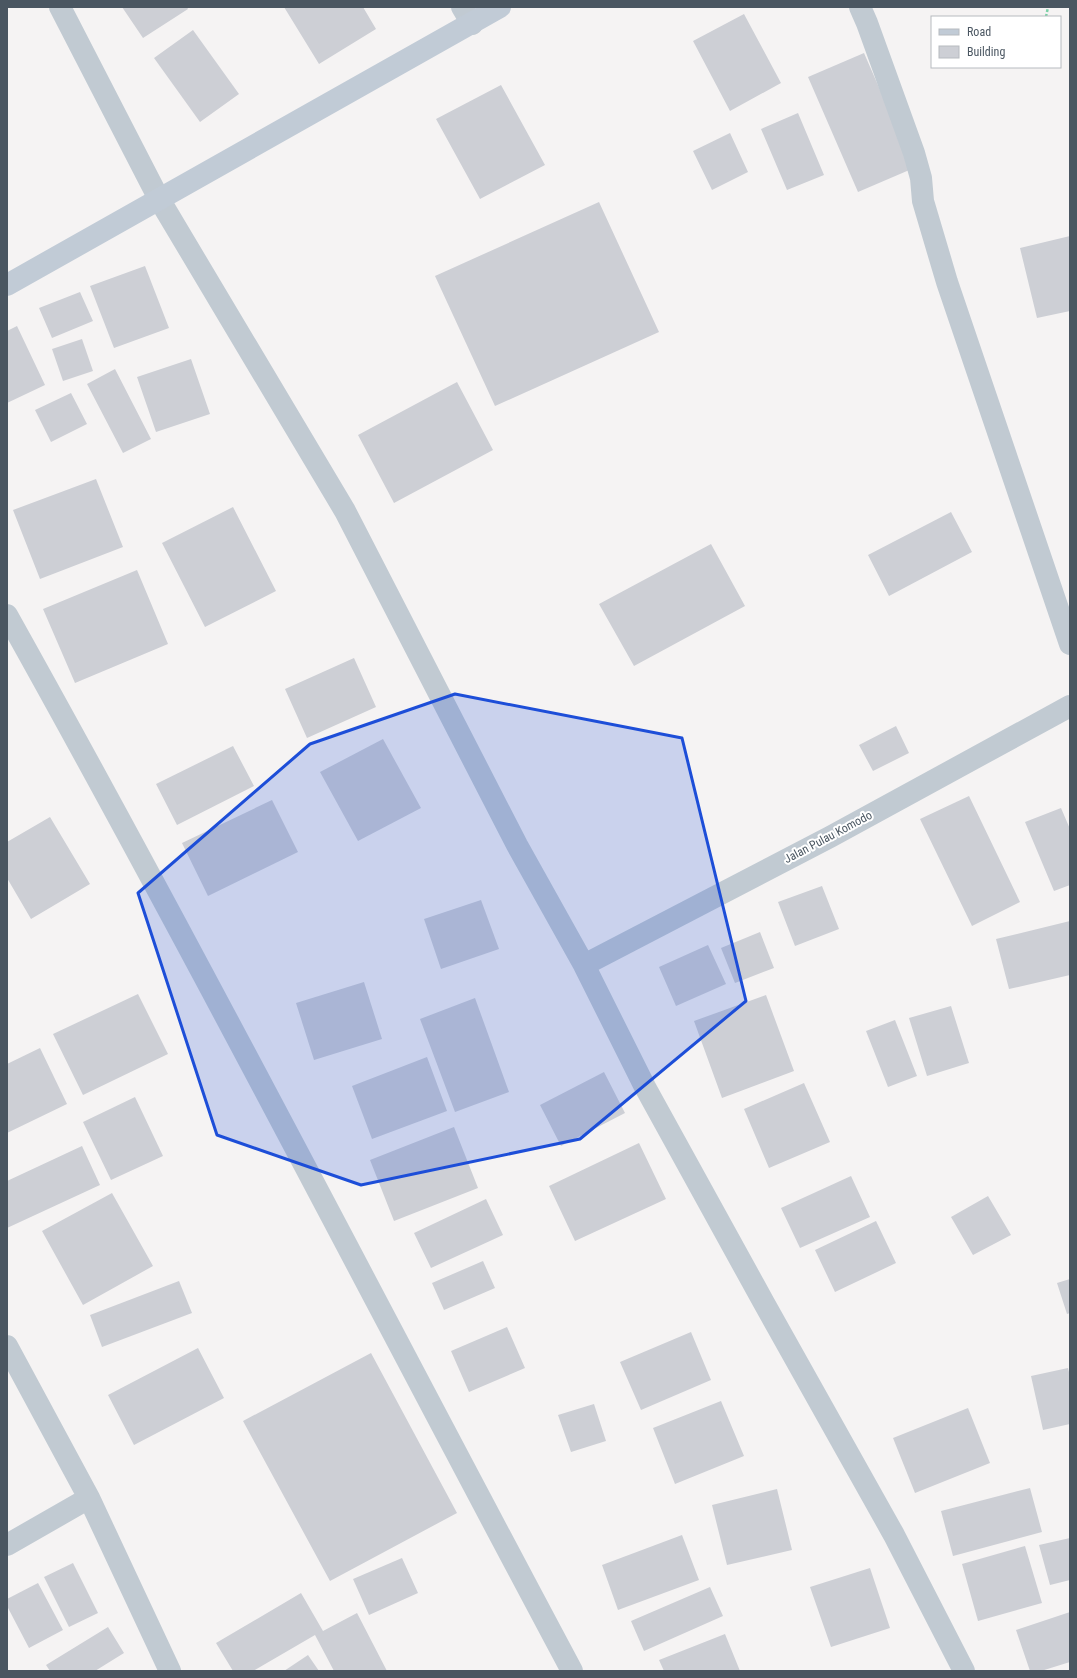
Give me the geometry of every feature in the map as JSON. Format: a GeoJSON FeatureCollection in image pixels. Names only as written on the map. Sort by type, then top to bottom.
{"type":"FeatureCollection","features":[{"type":"Feature","properties":{"kind":"street"},"geometry":{"type":"LineString","coordinates":[[60,7],[159,199],[345,511],[517,845],[584,964],[645,1087],[894,1535],[964,1671]]}},
{"type":"Feature","properties":{"kind":"street"},"geometry":{"type":"LineString","coordinates":[[7,285],[159,199],[467,15],[500,7]]}},
{"type":"Feature","properties":{"kind":"street"},"geometry":{"type":"LineString","coordinates":[[860,7],[914,153],[921,178],[923,201],[947,282],[1070,644]]}},
{"type":"Feature","properties":{"kind":"street"},"geometry":{"type":"LineString","coordinates":[[7,615],[179,930],[572,1671]]}},
{"type":"Feature","properties":{"kind":"street","name":"Jalan Pulau Komodo"},"geometry":{"type":"LineString","coordinates":[[584,964],[830,837],[1070,706]]}},
{"type":"Feature","properties":{"kind":"street"},"geometry":{"type":"LineString","coordinates":[[7,1346],[89,1498],[170,1671]]}},
{"type":"Feature","properties":{"kind":"street"},"geometry":{"type":"LineString","coordinates":[[7,1545],[89,1498]]}},
{"type":"Feature","properties":{"kind":"highlighted area"},"geometry":{"type":"Polygon","coordinates":[[[455,694],[682,738],[746,1001],[580,1139],[361,1185],[217,1135],[138,893],[310,744],[455,694]]]}},
{"type":"Feature","properties":{"kind":"building"},"geometry":{"type":"Polygon","coordinates":[[[122,7],[187,7],[188,9],[143,38],[122,7]]]}},
{"type":"Feature","properties":{"kind":"building"},"geometry":{"type":"Polygon","coordinates":[[[284,7],[363,7],[376,29],[319,64],[284,7]]]}},
{"type":"Feature","properties":{"kind":"building"},"geometry":{"type":"Polygon","coordinates":[[[744,14],[781,83],[730,111],[693,41],[744,14]]]}},
{"type":"Feature","properties":{"kind":"building"},"geometry":{"type":"Polygon","coordinates":[[[193,30],[239,94],[200,122],[154,58],[193,30]]]}},
{"type":"Feature","properties":{"kind":"building"},"geometry":{"type":"Polygon","coordinates":[[[864,53],[914,168],[858,192],[808,77],[864,53]]]}},
{"type":"Feature","properties":{"kind":"building"},"geometry":{"type":"Polygon","coordinates":[[[501,85],[545,165],[480,199],[436,119],[501,85]]]}},
{"type":"Feature","properties":{"kind":"building"},"geometry":{"type":"Polygon","coordinates":[[[798,113],[824,175],[787,190],[761,129],[798,113]]]}},
{"type":"Feature","properties":{"kind":"building"},"geometry":{"type":"Polygon","coordinates":[[[730,133],[748,172],[712,190],[693,151],[730,133]]]}},
{"type":"Feature","properties":{"kind":"building"},"geometry":{"type":"Polygon","coordinates":[[[599,202],[659,332],[495,406],[435,276],[599,202]]]}},
{"type":"Feature","properties":{"kind":"building"},"geometry":{"type":"Polygon","coordinates":[[[1070,236],[1070,311],[1037,318],[1020,248],[1070,236]]]}},
{"type":"Feature","properties":{"kind":"building"},"geometry":{"type":"Polygon","coordinates":[[[145,266],[169,328],[114,348],[90,286],[145,266]]]}},
{"type":"Feature","properties":{"kind":"building"},"geometry":{"type":"Polygon","coordinates":[[[80,292],[93,321],[52,338],[39,308],[80,292]]]}},
{"type":"Feature","properties":{"kind":"building"},"geometry":{"type":"Polygon","coordinates":[[[17,326],[45,385],[7,403],[7,331],[17,326]]]}},
{"type":"Feature","properties":{"kind":"building"},"geometry":{"type":"Polygon","coordinates":[[[82,339],[93,371],[63,381],[52,349],[82,339]]]}},
{"type":"Feature","properties":{"kind":"building"},"geometry":{"type":"Polygon","coordinates":[[[191,359],[210,414],[156,432],[137,377],[191,359]]]}},
{"type":"Feature","properties":{"kind":"building"},"geometry":{"type":"Polygon","coordinates":[[[115,369],[151,439],[123,453],[87,384],[115,369]]]}},
{"type":"Feature","properties":{"kind":"building"},"geometry":{"type":"Polygon","coordinates":[[[457,382],[493,450],[394,503],[358,435],[457,382]]]}},
{"type":"Feature","properties":{"kind":"building"},"geometry":{"type":"Polygon","coordinates":[[[71,393],[87,424],[51,442],[35,410],[71,393]]]}},
{"type":"Feature","properties":{"kind":"building"},"geometry":{"type":"Polygon","coordinates":[[[96,479],[123,547],[40,579],[13,510],[96,479]]]}},
{"type":"Feature","properties":{"kind":"building"},"geometry":{"type":"Polygon","coordinates":[[[233,507],[276,591],[205,627],[162,543],[233,507]]]}},
{"type":"Feature","properties":{"kind":"building"},"geometry":{"type":"Polygon","coordinates":[[[951,512],[972,552],[889,596],[868,555],[951,512]]]}},
{"type":"Feature","properties":{"kind":"building"},"geometry":{"type":"Polygon","coordinates":[[[711,544],[745,606],[634,666],[599,604],[711,544]]]}},
{"type":"Feature","properties":{"kind":"building"},"geometry":{"type":"Polygon","coordinates":[[[137,570],[168,644],[75,683],[43,609],[137,570]]]}},
{"type":"Feature","properties":{"kind":"building"},"geometry":{"type":"Polygon","coordinates":[[[354,658],[376,707],[307,738],[285,689],[354,658]]]}},
{"type":"Feature","properties":{"kind":"building"},"geometry":{"type":"Polygon","coordinates":[[[896,726],[909,753],[873,771],[859,745],[896,726]]]}},
{"type":"Feature","properties":{"kind":"building"},"geometry":{"type":"Polygon","coordinates":[[[383,739],[421,808],[358,841],[320,772],[383,739]]]}},
{"type":"Feature","properties":{"kind":"building"},"geometry":{"type":"Polygon","coordinates":[[[233,746],[254,786],[177,825],[156,784],[233,746]]]}},
{"type":"Feature","properties":{"kind":"building"},"geometry":{"type":"Polygon","coordinates":[[[969,796],[1020,902],[972,926],[920,819],[969,796]]]}},
{"type":"Feature","properties":{"kind":"building"},"geometry":{"type":"Polygon","coordinates":[[[272,800],[298,852],[208,896],[182,843],[272,800]]]}},
{"type":"Feature","properties":{"kind":"building"},"geometry":{"type":"Polygon","coordinates":[[[1061,808],[1070,829],[1070,885],[1054,891],[1025,822],[1061,808]]]}},
{"type":"Feature","properties":{"kind":"building"},"geometry":{"type":"Polygon","coordinates":[[[50,817],[90,884],[31,919],[7,878],[7,842],[50,817]]]}},
{"type":"Feature","properties":{"kind":"building"},"geometry":{"type":"Polygon","coordinates":[[[822,886],[839,929],[795,946],[778,902],[822,886]]]}},
{"type":"Feature","properties":{"kind":"building"},"geometry":{"type":"Polygon","coordinates":[[[481,900],[499,949],[441,969],[424,919],[481,900]]]}},
{"type":"Feature","properties":{"kind":"building"},"geometry":{"type":"Polygon","coordinates":[[[1070,921],[1070,975],[1009,989],[996,939],[1070,921]]]}},
{"type":"Feature","properties":{"kind":"building"},"geometry":{"type":"Polygon","coordinates":[[[760,932],[774,968],[735,983],[721,948],[760,932]]]}},
{"type":"Feature","properties":{"kind":"building"},"geometry":{"type":"Polygon","coordinates":[[[708,945],[726,984],[676,1006],[659,967],[708,945]]]}},
{"type":"Feature","properties":{"kind":"building"},"geometry":{"type":"Polygon","coordinates":[[[364,982],[382,1039],[314,1060],[296,1003],[364,982]]]}},
{"type":"Feature","properties":{"kind":"building"},"geometry":{"type":"Polygon","coordinates":[[[138,994],[168,1054],[83,1095],[53,1034],[138,994]]]}},
{"type":"Feature","properties":{"kind":"building"},"geometry":{"type":"Polygon","coordinates":[[[766,995],[794,1071],[722,1098],[694,1021],[766,995]]]}},
{"type":"Feature","properties":{"kind":"building"},"geometry":{"type":"Polygon","coordinates":[[[475,998],[509,1092],[455,1112],[420,1019],[475,998]]]}},
{"type":"Feature","properties":{"kind":"building"},"geometry":{"type":"Polygon","coordinates":[[[951,1006],[969,1063],[927,1076],[909,1018],[951,1006]]]}},
{"type":"Feature","properties":{"kind":"building"},"geometry":{"type":"Polygon","coordinates":[[[895,1020],[917,1076],[888,1087],[866,1031],[895,1020]]]}},
{"type":"Feature","properties":{"kind":"building"},"geometry":{"type":"Polygon","coordinates":[[[40,1048],[67,1104],[7,1133],[7,1064],[40,1048]]]}},
{"type":"Feature","properties":{"kind":"building"},"geometry":{"type":"Polygon","coordinates":[[[427,1057],[447,1111],[372,1139],[352,1086],[427,1057]]]}},
{"type":"Feature","properties":{"kind":"building"},"geometry":{"type":"Polygon","coordinates":[[[604,1072],[625,1113],[561,1146],[540,1105],[604,1072]]]}},
{"type":"Feature","properties":{"kind":"building"},"geometry":{"type":"Polygon","coordinates":[[[804,1083],[830,1142],[769,1168],[744,1109],[804,1083]]]}},
{"type":"Feature","properties":{"kind":"building"},"geometry":{"type":"Polygon","coordinates":[[[135,1097],[163,1156],[111,1180],[83,1122],[135,1097]]]}},
{"type":"Feature","properties":{"kind":"building"},"geometry":{"type":"Polygon","coordinates":[[[454,1127],[478,1188],[394,1221],[370,1160],[454,1127]]]}},
{"type":"Feature","properties":{"kind":"building"},"geometry":{"type":"Polygon","coordinates":[[[639,1143],[666,1199],[575,1241],[549,1186],[639,1143]]]}},
{"type":"Feature","properties":{"kind":"building"},"geometry":{"type":"Polygon","coordinates":[[[82,1146],[100,1185],[7,1228],[7,1181],[82,1146]]]}},
{"type":"Feature","properties":{"kind":"building"},"geometry":{"type":"Polygon","coordinates":[[[851,1176],[870,1217],[800,1248],[781,1208],[851,1176]]]}},
{"type":"Feature","properties":{"kind":"building"},"geometry":{"type":"Polygon","coordinates":[[[112,1193],[153,1266],[83,1305],[42,1231],[112,1193]]]}},
{"type":"Feature","properties":{"kind":"building"},"geometry":{"type":"Polygon","coordinates":[[[988,1196],[1011,1235],[973,1255],[951,1217],[988,1196]]]}},
{"type":"Feature","properties":{"kind":"building"},"geometry":{"type":"Polygon","coordinates":[[[486,1199],[503,1235],[431,1268],[414,1233],[486,1199]]]}},
{"type":"Feature","properties":{"kind":"building"},"geometry":{"type":"Polygon","coordinates":[[[876,1221],[896,1263],[835,1292],[815,1250],[876,1221]]]}},
{"type":"Feature","properties":{"kind":"building"},"geometry":{"type":"Polygon","coordinates":[[[483,1261],[495,1288],[444,1310],[432,1283],[483,1261]]]}},
{"type":"Feature","properties":{"kind":"building"},"geometry":{"type":"Polygon","coordinates":[[[1070,1279],[1070,1313],[1067,1314],[1057,1283],[1070,1279]]]}},
{"type":"Feature","properties":{"kind":"building"},"geometry":{"type":"Polygon","coordinates":[[[179,1281],[192,1313],[102,1347],[90,1315],[179,1281]]]}},
{"type":"Feature","properties":{"kind":"building"},"geometry":{"type":"Polygon","coordinates":[[[507,1327],[525,1368],[469,1392],[451,1351],[507,1327]]]}},
{"type":"Feature","properties":{"kind":"building"},"geometry":{"type":"Polygon","coordinates":[[[691,1332],[711,1380],[641,1410],[620,1362],[691,1332]]]}},
{"type":"Feature","properties":{"kind":"building"},"geometry":{"type":"Polygon","coordinates":[[[198,1348],[224,1398],[134,1445],[108,1395],[198,1348]]]}},
{"type":"Feature","properties":{"kind":"building"},"geometry":{"type":"Polygon","coordinates":[[[371,1353],[457,1513],[330,1581],[243,1421],[371,1353]]]}},
{"type":"Feature","properties":{"kind":"building"},"geometry":{"type":"Polygon","coordinates":[[[1068,1368],[1070,1376],[1070,1424],[1043,1430],[1031,1376],[1068,1368]]]}},
{"type":"Feature","properties":{"kind":"building"},"geometry":{"type":"Polygon","coordinates":[[[721,1401],[744,1456],[675,1484],[653,1428],[721,1401]]]}},
{"type":"Feature","properties":{"kind":"building"},"geometry":{"type":"Polygon","coordinates":[[[594,1404],[606,1441],[571,1452],[558,1415],[594,1404]]]}},
{"type":"Feature","properties":{"kind":"building"},"geometry":{"type":"Polygon","coordinates":[[[968,1408],[990,1463],[915,1493],[893,1438],[968,1408]]]}},
{"type":"Feature","properties":{"kind":"building"},"geometry":{"type":"Polygon","coordinates":[[[1030,1488],[1042,1532],[953,1556],[941,1511],[1030,1488]]]}},
{"type":"Feature","properties":{"kind":"building"},"geometry":{"type":"Polygon","coordinates":[[[777,1489],[792,1550],[727,1565],[712,1505],[777,1489]]]}},
{"type":"Feature","properties":{"kind":"building"},"geometry":{"type":"Polygon","coordinates":[[[682,1535],[699,1580],[618,1610],[602,1565],[682,1535]]]}},
{"type":"Feature","properties":{"kind":"building"},"geometry":{"type":"Polygon","coordinates":[[[1070,1538],[1070,1580],[1050,1585],[1039,1545],[1070,1538]]]}},
{"type":"Feature","properties":{"kind":"building"},"geometry":{"type":"Polygon","coordinates":[[[1025,1546],[1042,1603],[978,1621],[962,1564],[1025,1546]]]}},
{"type":"Feature","properties":{"kind":"building"},"geometry":{"type":"Polygon","coordinates":[[[402,1558],[418,1593],[369,1615],[353,1579],[402,1558]]]}},
{"type":"Feature","properties":{"kind":"building"},"geometry":{"type":"Polygon","coordinates":[[[73,1563],[98,1613],[69,1627],[44,1577],[73,1563]]]}},
{"type":"Feature","properties":{"kind":"building"},"geometry":{"type":"Polygon","coordinates":[[[870,1568],[890,1628],[831,1647],[810,1587],[870,1568]]]}},
{"type":"Feature","properties":{"kind":"building"},"geometry":{"type":"Polygon","coordinates":[[[38,1583],[63,1630],[29,1648],[7,1606],[7,1599],[38,1583]]]}},
{"type":"Feature","properties":{"kind":"building"},"geometry":{"type":"Polygon","coordinates":[[[710,1587],[723,1616],[644,1651],[631,1621],[710,1587]]]}},
{"type":"Feature","properties":{"kind":"building"},"geometry":{"type":"Polygon","coordinates":[[[301,1593],[323,1631],[357,1613],[387,1671],[334,1671],[315,1635],[253,1671],[233,1671],[216,1643],[301,1593]]]}},
{"type":"Feature","properties":{"kind":"building"},"geometry":{"type":"Polygon","coordinates":[[[1070,1612],[1070,1662],[1041,1671],[1030,1671],[1016,1630],[1070,1612]]]}},
{"type":"Feature","properties":{"kind":"building"},"geometry":{"type":"Polygon","coordinates":[[[108,1627],[124,1653],[95,1671],[50,1671],[46,1665],[108,1627]]]}},
{"type":"Feature","properties":{"kind":"building"},"geometry":{"type":"Polygon","coordinates":[[[725,1634],[740,1671],[664,1671],[659,1660],[725,1634]]]}},
{"type":"Feature","properties":{"kind":"building"},"geometry":{"type":"Polygon","coordinates":[[[308,1655],[319,1671],[284,1671],[308,1655]]]}}]}
